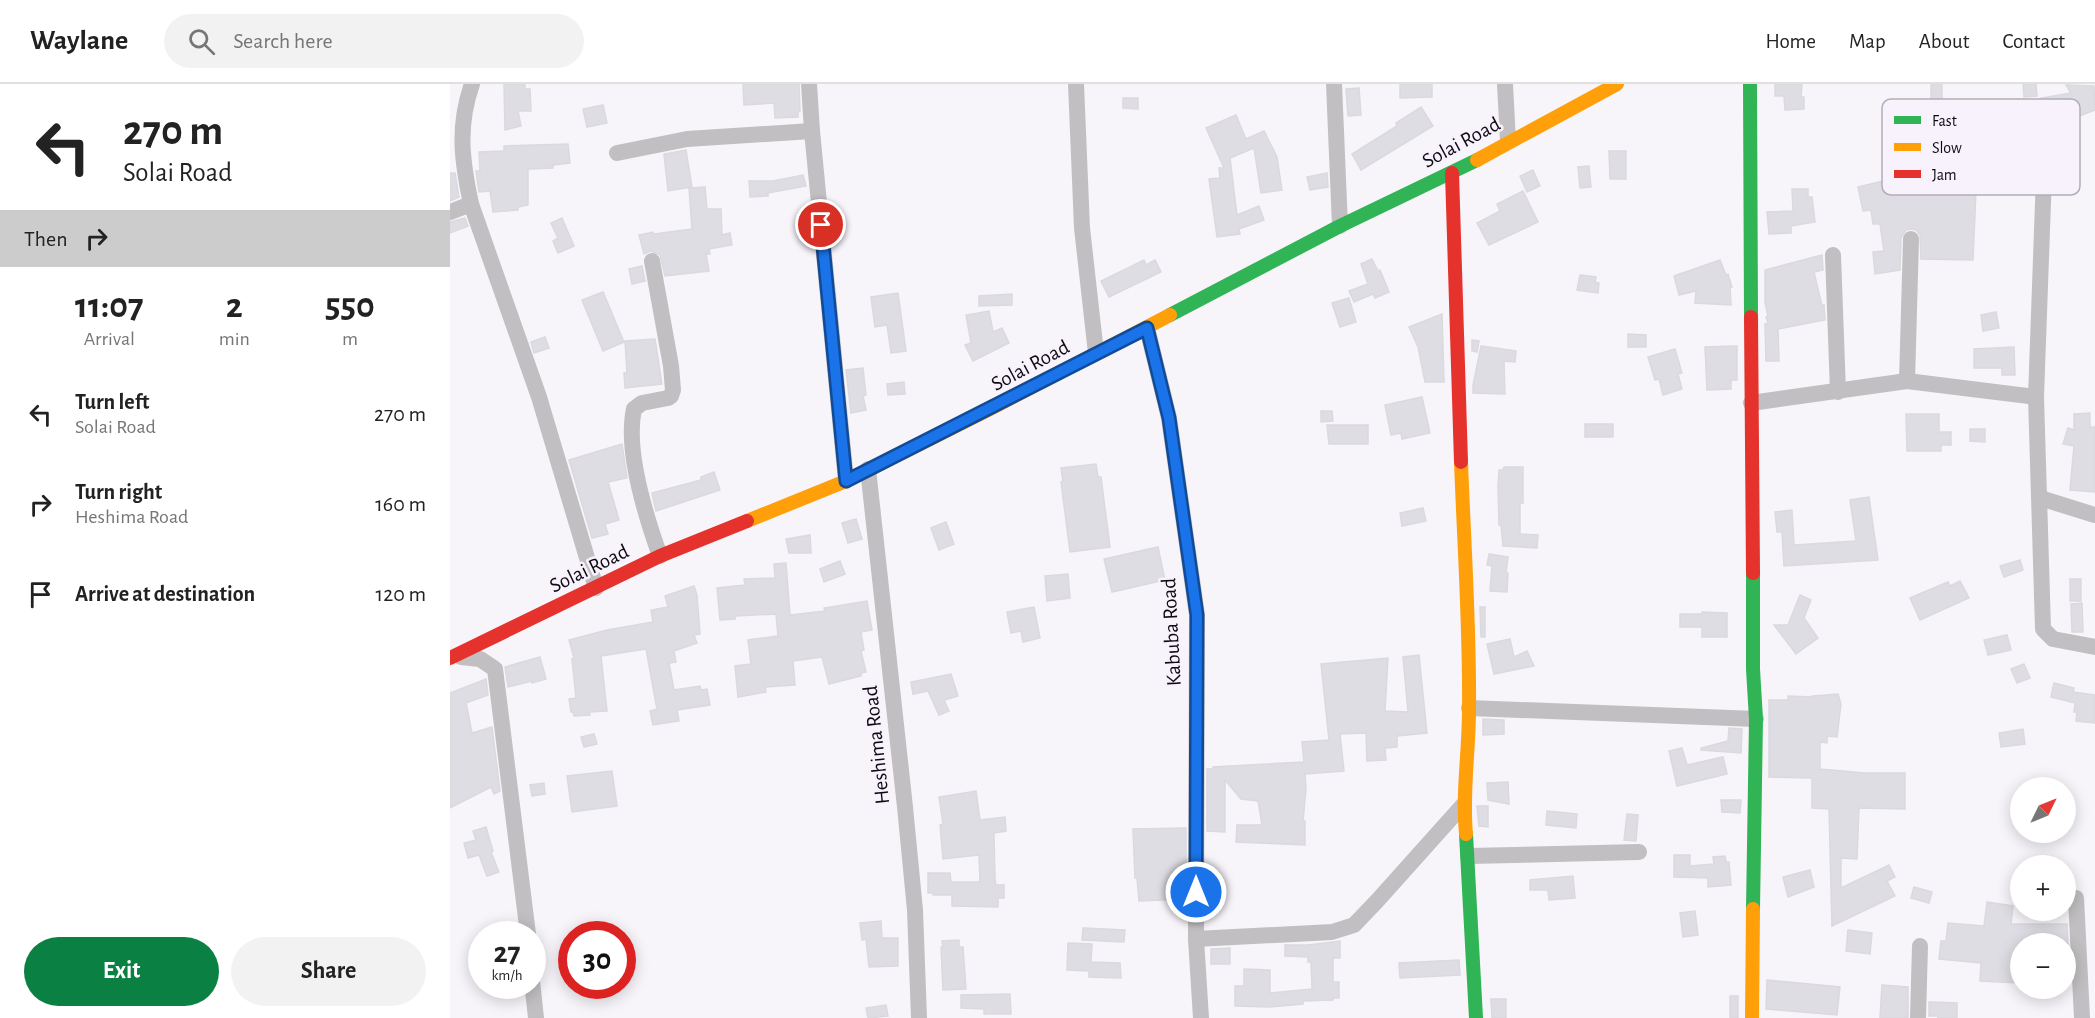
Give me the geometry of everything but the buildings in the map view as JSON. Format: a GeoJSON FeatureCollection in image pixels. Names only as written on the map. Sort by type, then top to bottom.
{"type":"FeatureCollection","features":[{"type":"Feature","properties":{"kind":"main road","name":"Solai Road"},"geometry":{"type":"LineString","coordinates":[[452,657],[660,556],[846,481],[1147,328],[1340,226],[1452,172],[1508,141],[1584,92],[1617,84]]}},
{"type":"Feature","properties":{"kind":"main road"},"geometry":{"type":"LineString","coordinates":[[1750,84],[1753,669],[1756,719],[1752,1018]]}},
{"type":"Feature","properties":{"kind":"main road"},"geometry":{"type":"LineString","coordinates":[[1452,172],[1469,708],[1463,805],[1468,856],[1476,1018]]}},
{"type":"Feature","properties":{"kind":"street"},"geometry":{"type":"LineString","coordinates":[[472,84],[462,123],[465,174],[471,204],[539,397],[596,588]]}},
{"type":"Feature","properties":{"kind":"street"},"geometry":{"type":"LineString","coordinates":[[809,84],[846,481]]}},
{"type":"Feature","properties":{"kind":"street"},"geometry":{"type":"LineString","coordinates":[[1076,84],[1082,228],[1096,353]]}},
{"type":"Feature","properties":{"kind":"street"},"geometry":{"type":"LineString","coordinates":[[1334,84],[1340,226]]}},
{"type":"Feature","properties":{"kind":"street"},"geometry":{"type":"LineString","coordinates":[[1505,84],[1508,141]]}},
{"type":"Feature","properties":{"kind":"street"},"geometry":{"type":"LineString","coordinates":[[617,153],[687,139],[812,131]]}},
{"type":"Feature","properties":{"kind":"street"},"geometry":{"type":"LineString","coordinates":[[2043,195],[2036,397],[2043,629],[2053,639],[2095,647]]}},
{"type":"Feature","properties":{"kind":"street"},"geometry":{"type":"LineString","coordinates":[[450,212],[471,204]]}},
{"type":"Feature","properties":{"kind":"street"},"geometry":{"type":"LineString","coordinates":[[1907,381],[1911,238]]}},
{"type":"Feature","properties":{"kind":"street"},"geometry":{"type":"LineString","coordinates":[[1833,255],[1838,392]]}},
{"type":"Feature","properties":{"kind":"street"},"geometry":{"type":"LineString","coordinates":[[652,261],[671,366],[673,390],[668,398],[642,403],[636,407],[633,415],[633,441],[647,522],[660,556]]}},
{"type":"Feature","properties":{"kind":"street","name":"Kabuba Road"},"geometry":{"type":"LineString","coordinates":[[1147,328],[1169,418],[1197,615],[1196,939],[1201,1018]]}},
{"type":"Feature","properties":{"kind":"street"},"geometry":{"type":"LineString","coordinates":[[1751,403],[1907,381],[2036,397]]}},
{"type":"Feature","properties":{"kind":"street","name":"Heshima Road"},"geometry":{"type":"LineString","coordinates":[[868,468],[915,910],[919,1018]]}},
{"type":"Feature","properties":{"kind":"street"},"geometry":{"type":"LineString","coordinates":[[2040,498],[2095,515]]}},
{"type":"Feature","properties":{"kind":"street"},"geometry":{"type":"LineString","coordinates":[[452,657],[480,659],[495,669],[499,683],[526,921]]}},
{"type":"Feature","properties":{"kind":"street"},"geometry":{"type":"LineString","coordinates":[[1469,708],[1756,719]]}},
{"type":"Feature","properties":{"kind":"street"},"geometry":{"type":"LineString","coordinates":[[1196,939],[1332,932],[1354,925],[1463,805]]}},
{"type":"Feature","properties":{"kind":"street"},"geometry":{"type":"LineString","coordinates":[[1468,856],[1639,852]]}},
{"type":"Feature","properties":{"kind":"street"},"geometry":{"type":"LineString","coordinates":[[2076,898],[2082,1018]]}},
{"type":"Feature","properties":{"kind":"street"},"geometry":{"type":"LineString","coordinates":[[1918,1018],[1920,946]]}},
{"type":"Feature","properties":{"kind":"street"},"geometry":{"type":"LineString","coordinates":[[534,999],[536,1018]]}},
{"type":"Feature","properties":{"kind":"traffic: fast"},"geometry":{"type":"LineString","coordinates":[[1750,84],[1751,317]]}},
{"type":"Feature","properties":{"kind":"traffic: fast"},"geometry":{"type":"LineString","coordinates":[[1170,315],[1340,226],[1477,160]]}},
{"type":"Feature","properties":{"kind":"traffic: fast"},"geometry":{"type":"LineString","coordinates":[[1753,573],[1753,669],[1756,719],[1753,909]]}},
{"type":"Feature","properties":{"kind":"traffic: fast"},"geometry":{"type":"LineString","coordinates":[[1466,834],[1476,1018]]}},
{"type":"Feature","properties":{"kind":"traffic: slow"},"geometry":{"type":"LineString","coordinates":[[1477,160],[1617,84]]}},
{"type":"Feature","properties":{"kind":"traffic: slow"},"geometry":{"type":"LineString","coordinates":[[747,521],[846,481],[1170,315]]}},
{"type":"Feature","properties":{"kind":"traffic: slow"},"geometry":{"type":"LineString","coordinates":[[1461,462],[1469,679],[1466,834]]}},
{"type":"Feature","properties":{"kind":"traffic: slow"},"geometry":{"type":"LineString","coordinates":[[1752,1018],[1753,909]]}},
{"type":"Feature","properties":{"kind":"traffic: jam"},"geometry":{"type":"LineString","coordinates":[[1452,173],[1461,462]]}},
{"type":"Feature","properties":{"kind":"traffic: jam"},"geometry":{"type":"LineString","coordinates":[[1751,317],[1753,573]]}},
{"type":"Feature","properties":{"kind":"traffic: jam"},"geometry":{"type":"LineString","coordinates":[[450,658],[660,556],[747,521]]}},
{"type":"Feature","properties":{"kind":"route"},"geometry":{"type":"LineString","coordinates":[[821,225],[846,481],[1147,328],[1169,418],[1197,615],[1196,892]]}}]}
